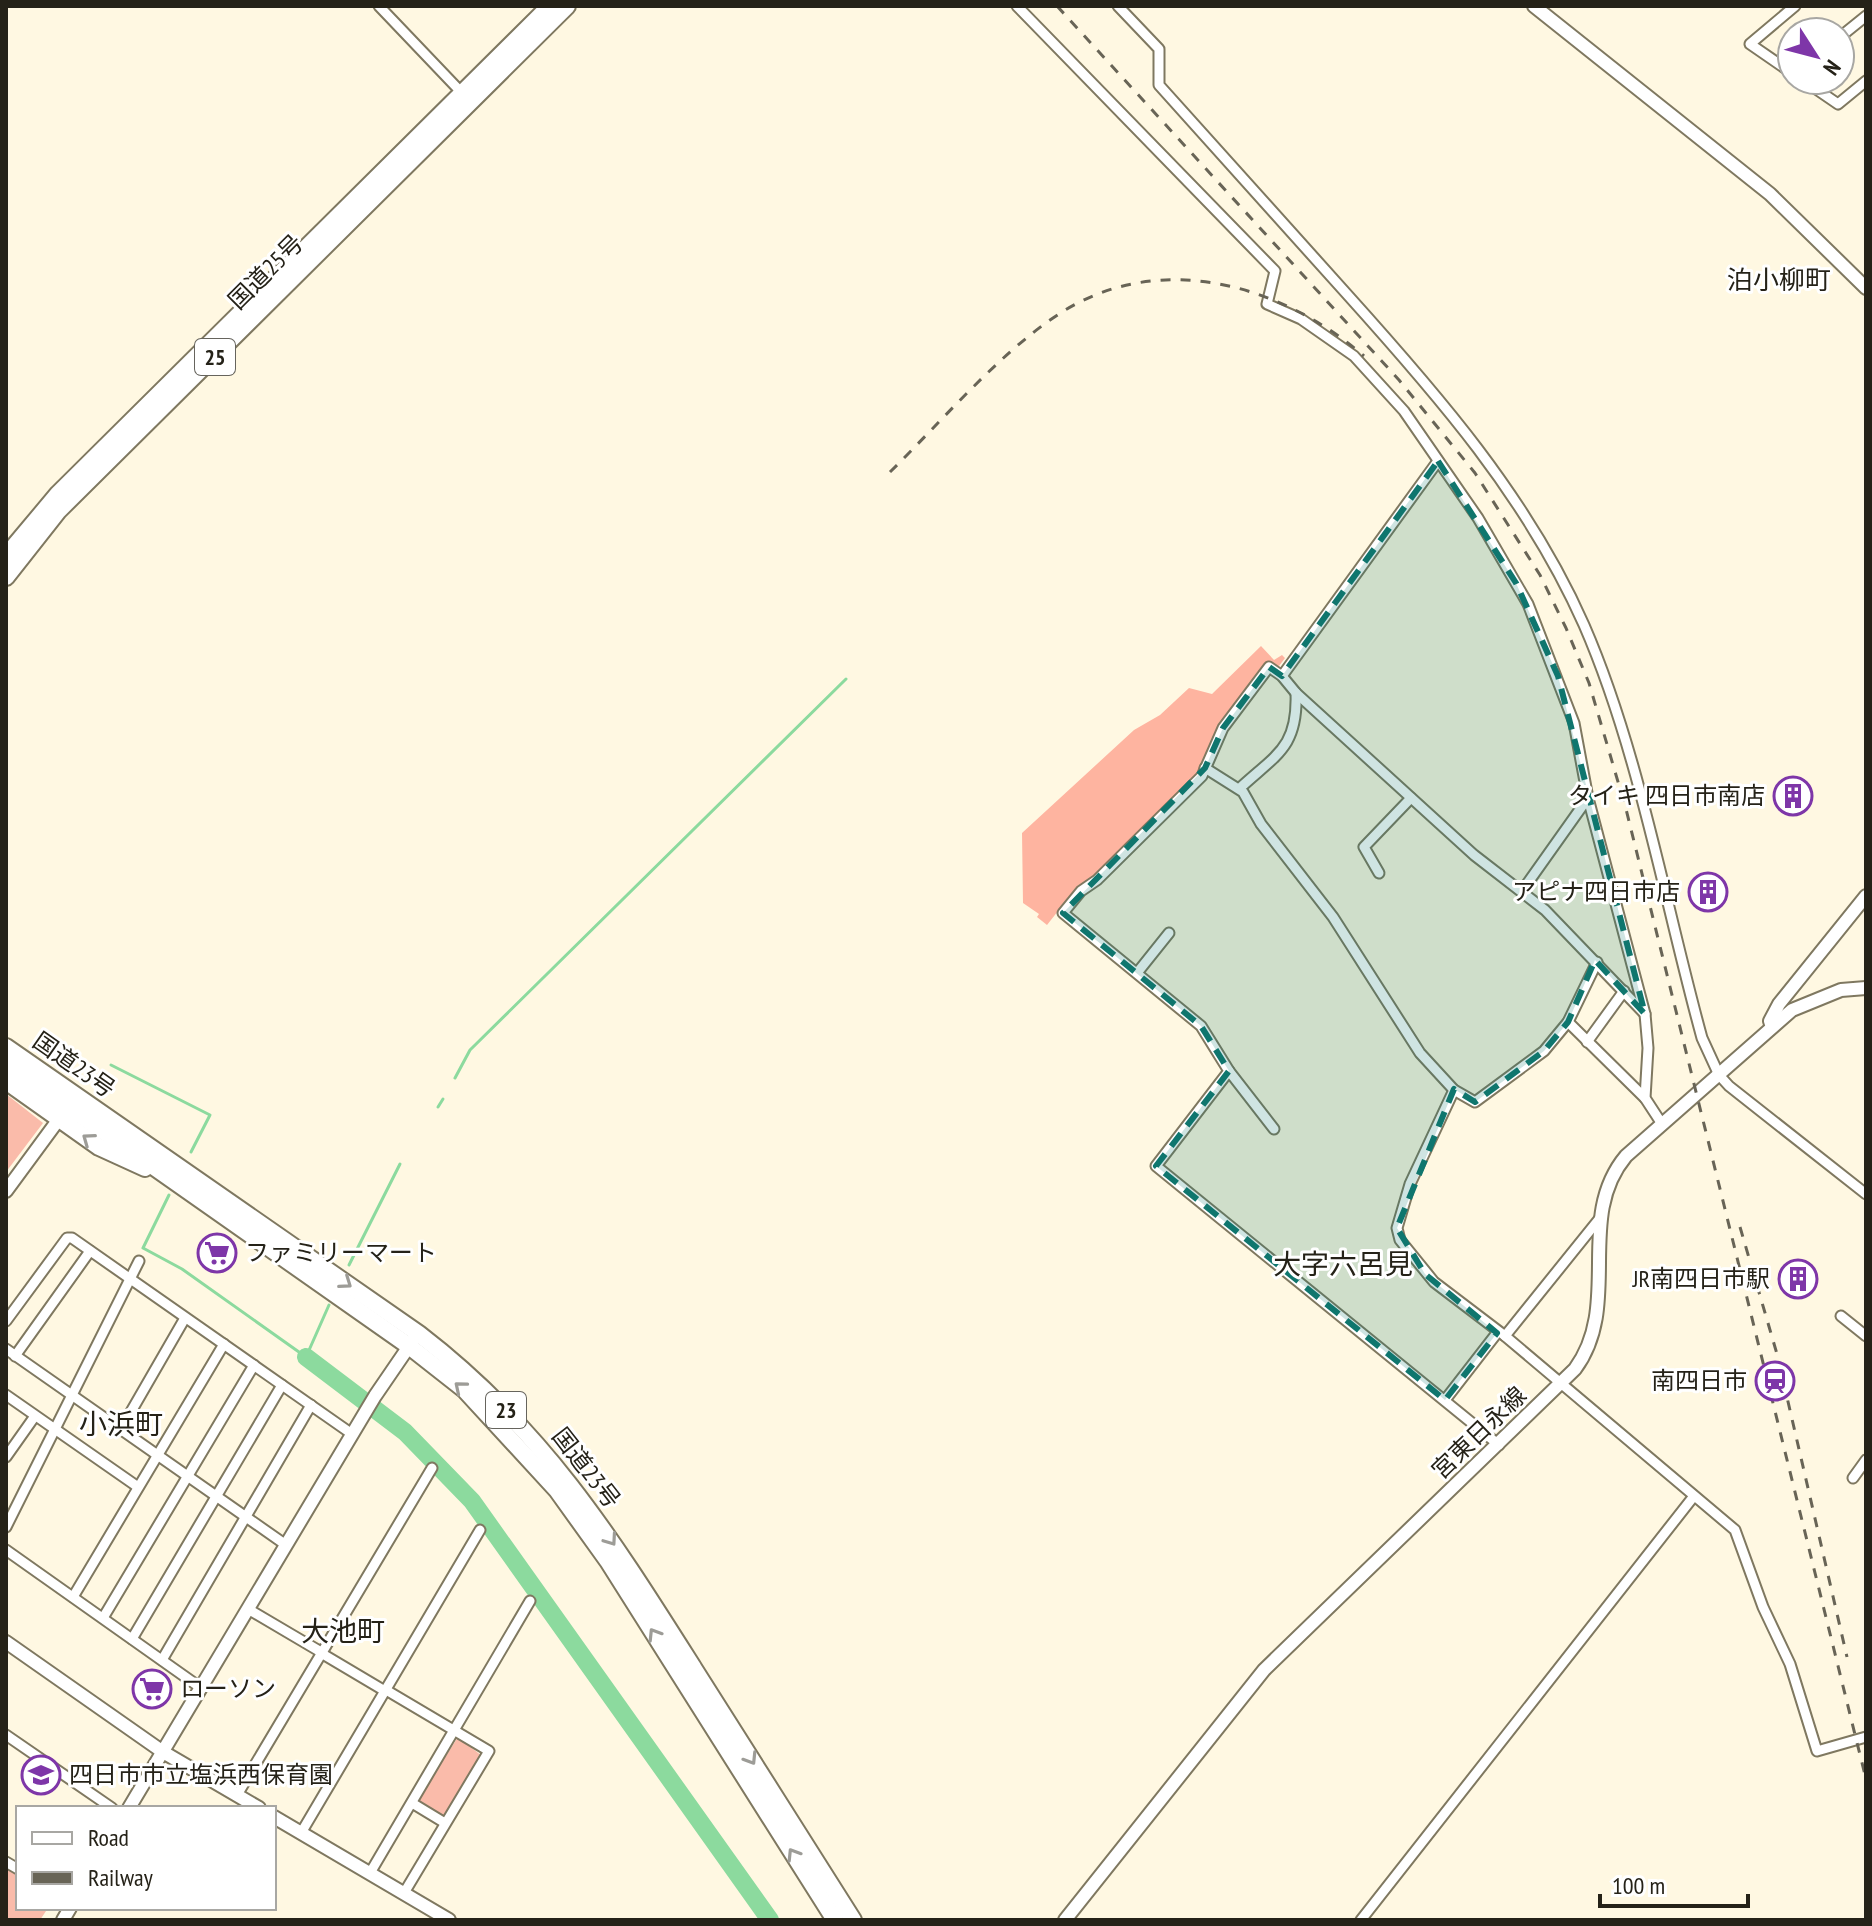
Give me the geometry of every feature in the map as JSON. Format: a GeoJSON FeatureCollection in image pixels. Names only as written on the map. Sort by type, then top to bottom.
{"type":"FeatureCollection","features":[{"type":"Feature","properties":{"kind":"highway","name":"国道25号"},"geometry":{"type":"LineString","coordinates":[[6,556],[58,494],[550,6]]}},
{"type":"Feature","properties":{"kind":"highway","name":"国道25号"},"geometry":{"type":"LineString","coordinates":[[6,577],[58,511],[567,6]]}},
{"type":"Feature","properties":{"kind":"highway"},"geometry":{"type":"LineString","coordinates":[[6,1034],[82,1087],[186,1180]]}},
{"type":"Feature","properties":{"kind":"highway","name":"国道23号"},"geometry":{"type":"LineString","coordinates":[[6,1047],[186,1180],[476,1380],[568,1478],[621,1553],[853,1920]]}},
{"type":"Feature","properties":{"kind":"highway","name":"国道23号"},"geometry":{"type":"LineString","coordinates":[[6,1063],[186,1180]]}},
{"type":"Feature","properties":{"kind":"highway"},"geometry":{"type":"LineString","coordinates":[[6,1081],[99,1147],[186,1180]]}},
{"type":"Feature","properties":{"kind":"highway","name":"国道23号"},"geometry":{"type":"LineString","coordinates":[[414,1340],[465,1390],[557,1490],[608,1561],[835,1920]]}},
{"type":"Feature","properties":{"kind":"street"},"geometry":{"type":"LineString","coordinates":[[379,6],[462,93]]}},
{"type":"Feature","properties":{"kind":"street"},"geometry":{"type":"LineString","coordinates":[[1017,6],[1275,271],[1267,304],[1293,314],[1354,356],[1420,430],[1498,551],[1539,630],[1574,723],[1588,798],[1645,1014],[1648,1048],[1645,1098]]}},
{"type":"Feature","properties":{"kind":"street"},"geometry":{"type":"LineString","coordinates":[[1118,6],[1159,49],[1159,85],[1446,404],[1516,502],[1584,624],[1607,684],[1629,751],[1702,1038],[1719,1075],[1866,1194]]}},
{"type":"Feature","properties":{"kind":"street"},"geometry":{"type":"LineString","coordinates":[[1534,6],[1770,194],[1866,288]]}},
{"type":"Feature","properties":{"kind":"street"},"geometry":{"type":"LineString","coordinates":[[1776,22],[1750,44],[1776,62]]}},
{"type":"Feature","properties":{"kind":"street"},"geometry":{"type":"LineString","coordinates":[[1826,96],[1838,104],[1848,96]]}},
{"type":"Feature","properties":{"kind":"street"},"geometry":{"type":"LineString","coordinates":[[1282,676],[1438,461]]}},
{"type":"Feature","properties":{"kind":"street"},"geometry":{"type":"LineString","coordinates":[[1274,1129],[1229,1071],[1201,1026],[1063,913],[1081,891],[1097,880],[1202,776],[1223,728],[1269,667],[1474,855],[1522,891],[1597,962],[1645,1014]]}},
{"type":"Feature","properties":{"kind":"street"},"geometry":{"type":"LineString","coordinates":[[1240,788],[1289,741],[1295,730],[1296,693]]}},
{"type":"Feature","properties":{"kind":"street"},"geometry":{"type":"LineString","coordinates":[[1205,768],[1240,788],[1261,824],[1333,917],[1420,1053],[1454,1090],[1475,1102],[1544,1051],[1568,1022],[1597,962]]}},
{"type":"Feature","properties":{"kind":"street"},"geometry":{"type":"LineString","coordinates":[[1379,873],[1364,847],[1411,798]]}},
{"type":"Feature","properties":{"kind":"street"},"geometry":{"type":"LineString","coordinates":[[1522,891],[1588,798]]}},
{"type":"Feature","properties":{"kind":"street"},"geometry":{"type":"LineString","coordinates":[[1772,1027],[1770,1021],[1779,1004],[1866,896]]}},
{"type":"Feature","properties":{"kind":"street"},"geometry":{"type":"LineString","coordinates":[[1137,973],[1169,933]]}},
{"type":"Feature","properties":{"kind":"street","name":"宮東日永線"},"geometry":{"type":"LineString","coordinates":[[1065,1920],[1264,1670],[1499,1445],[1582,1359],[1597,1320],[1600,1218],[1605,1190],[1614,1171],[1662,1124],[1792,1010],[1841,990],[1866,988]]}},
{"type":"Feature","properties":{"kind":"street"},"geometry":{"type":"LineString","coordinates":[[1587,1042],[1624,991]]}},
{"type":"Feature","properties":{"kind":"street"},"geometry":{"type":"LineString","coordinates":[[1568,1022],[1645,1098],[1662,1124]]}},
{"type":"Feature","properties":{"kind":"street"},"geometry":{"type":"LineString","coordinates":[[1229,1071],[1156,1166],[1499,1445]]}},
{"type":"Feature","properties":{"kind":"street"},"geometry":{"type":"LineString","coordinates":[[1454,1090],[1416,1169],[1397,1228],[1400,1240],[1425,1274],[1735,1530],[1763,1607],[1790,1664],[1817,1751],[1866,1737]]}},
{"type":"Feature","properties":{"kind":"street"},"geometry":{"type":"LineString","coordinates":[[7,1188],[59,1119]]}},
{"type":"Feature","properties":{"kind":"street"},"geometry":{"type":"LineString","coordinates":[[1445,1400],[1600,1218]]}},
{"type":"Feature","properties":{"kind":"street"},"geometry":{"type":"LineString","coordinates":[[6,1321],[67,1238],[352,1434]]}},
{"type":"Feature","properties":{"kind":"street"},"geometry":{"type":"LineString","coordinates":[[15,1356],[90,1251]]}},
{"type":"Feature","properties":{"kind":"street"},"geometry":{"type":"LineString","coordinates":[[6,1527],[139,1261]]}},
{"type":"Feature","properties":{"kind":"street"},"geometry":{"type":"LineString","coordinates":[[1841,1316],[1866,1336]]}},
{"type":"Feature","properties":{"kind":"street"},"geometry":{"type":"LineString","coordinates":[[121,1429],[185,1318]]}},
{"type":"Feature","properties":{"kind":"street"},"geometry":{"type":"LineString","coordinates":[[130,1806],[375,1396],[414,1340]]}},
{"type":"Feature","properties":{"kind":"street"},"geometry":{"type":"LineString","coordinates":[[73,1597],[224,1344]]}},
{"type":"Feature","properties":{"kind":"street"},"geometry":{"type":"LineString","coordinates":[[6,1349],[286,1545]]}},
{"type":"Feature","properties":{"kind":"street"},"geometry":{"type":"LineString","coordinates":[[103,1618],[254,1365]]}},
{"type":"Feature","properties":{"kind":"street"},"geometry":{"type":"LineString","coordinates":[[132,1639],[282,1385]]}},
{"type":"Feature","properties":{"kind":"street"},"geometry":{"type":"LineString","coordinates":[[6,1395],[138,1487]]}},
{"type":"Feature","properties":{"kind":"street"},"geometry":{"type":"LineString","coordinates":[[162,1660],[311,1405]]}},
{"type":"Feature","properties":{"kind":"street"},"geometry":{"type":"LineString","coordinates":[[6,1457],[35,1416]]}},
{"type":"Feature","properties":{"kind":"street"},"geometry":{"type":"LineString","coordinates":[[1853,1478],[1866,1460]]}},
{"type":"Feature","properties":{"kind":"street"},"geometry":{"type":"LineString","coordinates":[[237,1795],[432,1468]]}},
{"type":"Feature","properties":{"kind":"street"},"geometry":{"type":"LineString","coordinates":[[1361,1920],[1694,1496]]}},
{"type":"Feature","properties":{"kind":"street"},"geometry":{"type":"LineString","coordinates":[[301,1833],[480,1530]]}},
{"type":"Feature","properties":{"kind":"street"},"geometry":{"type":"LineString","coordinates":[[6,1550],[201,1688]]}},
{"type":"Feature","properties":{"kind":"street"},"geometry":{"type":"LineString","coordinates":[[370,1873],[530,1601]]}},
{"type":"Feature","properties":{"kind":"street"},"geometry":{"type":"LineString","coordinates":[[248,1609],[489,1751],[404,1893]]}},
{"type":"Feature","properties":{"kind":"street"},"geometry":{"type":"LineString","coordinates":[[6,1642],[163,1752],[256,1806]]}},
{"type":"Feature","properties":{"kind":"street"},"geometry":{"type":"LineString","coordinates":[[6,1735],[109,1806]]}},
{"type":"Feature","properties":{"kind":"street"},"geometry":{"type":"LineString","coordinates":[[412,1803],[445,1823]]}},
{"type":"Feature","properties":{"kind":"street"},"geometry":{"type":"LineString","coordinates":[[276,1818],[449,1920]]}},
{"type":"Feature","properties":{"kind":"highlighted area"},"geometry":{"type":"Polygon","coordinates":[[[1438,461],[1516,583],[1558,676],[1645,1014],[1595,960],[1568,1022],[1544,1051],[1475,1102],[1454,1089],[1397,1228],[1425,1274],[1497,1333],[1445,1400],[1156,1166],[1229,1071],[1201,1026],[1063,913],[1205,768],[1223,728],[1269,667],[1282,676],[1438,461]]]}},
{"type":"Feature","properties":{"kind":"shaded area"},"geometry":{"type":"Polygon","coordinates":[[[1261,646],[1274,660],[1282,655],[1285,658],[1279,666],[1270,664],[1220,724],[1197,774],[1095,877],[1077,887],[1047,925],[1037,917],[1039,914],[1023,903],[1022,833],[1134,730],[1160,715],[1189,688],[1212,694],[1261,646]]]}},
{"type":"Feature","properties":{"kind":"shaded area"},"geometry":{"type":"Polygon","coordinates":[[[6,1094],[43,1123],[6,1172],[6,1094]]]}},
{"type":"Feature","properties":{"kind":"shaded area"},"geometry":{"type":"Polygon","coordinates":[[[458,1737],[482,1756],[443,1817],[417,1801],[458,1737]]]}},
{"type":"Feature","properties":{"kind":"shaded area"},"geometry":{"type":"Polygon","coordinates":[[[6,1866],[16,1872],[16,1910],[47,1910],[40,1920],[6,1920],[6,1866]]]}},
{"type":"Feature","properties":{"kind":"waterway"},"geometry":{"type":"LineString","coordinates":[[455,1078],[470,1050],[846,679]]}},
{"type":"Feature","properties":{"kind":"waterway"},"geometry":{"type":"LineString","coordinates":[[111,1065],[210,1115],[191,1152]]}},
{"type":"Feature","properties":{"kind":"waterway"},"geometry":{"type":"LineString","coordinates":[[438,1107],[443,1099]]}},
{"type":"Feature","properties":{"kind":"waterway"},"geometry":{"type":"LineString","coordinates":[[349,1265],[400,1164]]}},
{"type":"Feature","properties":{"kind":"waterway"},"geometry":{"type":"LineString","coordinates":[[169,1195],[143,1248],[182,1269],[306,1357],[329,1305]]}},
{"type":"Feature","properties":{"kind":"waterway"},"geometry":{"type":"LineString","coordinates":[[306,1357],[405,1432],[472,1501],[770,1920]]}},
{"type":"Feature","properties":{"kind":"railway"},"geometry":{"type":"LineString","coordinates":[[1057,6],[1399,380],[1475,473],[1540,575],[1566,628],[1589,683],[1626,809],[1866,1779]]}},
{"type":"Feature","properties":{"kind":"railway"},"geometry":{"type":"LineString","coordinates":[[890,472],[990,371],[1032,334],[1092,296],[1132,284],[1173,280],[1214,283],[1254,293],[1293,309],[1330,330],[1364,356]]}},
{"type":"Feature","properties":{"kind":"railway"},"geometry":{"type":"LineString","coordinates":[[1740,1227],[1777,1354],[1847,1657]]}},
{"type":"Feature","properties":{"kind":"place","name":"タイキ 四日市南店"},"geometry":{"type":"Point","coordinates":[1793,796]}},
{"type":"Feature","properties":{"kind":"place","name":"アピナ四日市店"},"geometry":{"type":"Point","coordinates":[1708,892]}},
{"type":"Feature","properties":{"kind":"place","name":"ファミリーマート"},"geometry":{"type":"Point","coordinates":[217,1253]}},
{"type":"Feature","properties":{"kind":"place","name":"JR南四日市駅"},"geometry":{"type":"Point","coordinates":[1798,1279]}},
{"type":"Feature","properties":{"kind":"place","name":"南四日市"},"geometry":{"type":"Point","coordinates":[1775,1381]}},
{"type":"Feature","properties":{"kind":"place","name":"ローソン"},"geometry":{"type":"Point","coordinates":[152,1689]}},
{"type":"Feature","properties":{"kind":"place","name":"四日市市立塩浜西保育園"},"geometry":{"type":"Point","coordinates":[41,1775]}},
{"type":"Feature","properties":{"kind":"district","name":"泊小柳町"},"geometry":{"type":"Point","coordinates":[1779,280]}},
{"type":"Feature","properties":{"kind":"district","name":"大字六呂見"},"geometry":{"type":"Point","coordinates":[1343,1264]}},
{"type":"Feature","properties":{"kind":"district","name":"小浜町"},"geometry":{"type":"Point","coordinates":[121,1424]}},
{"type":"Feature","properties":{"kind":"district","name":"大池町"},"geometry":{"type":"Point","coordinates":[343,1631]}}]}
